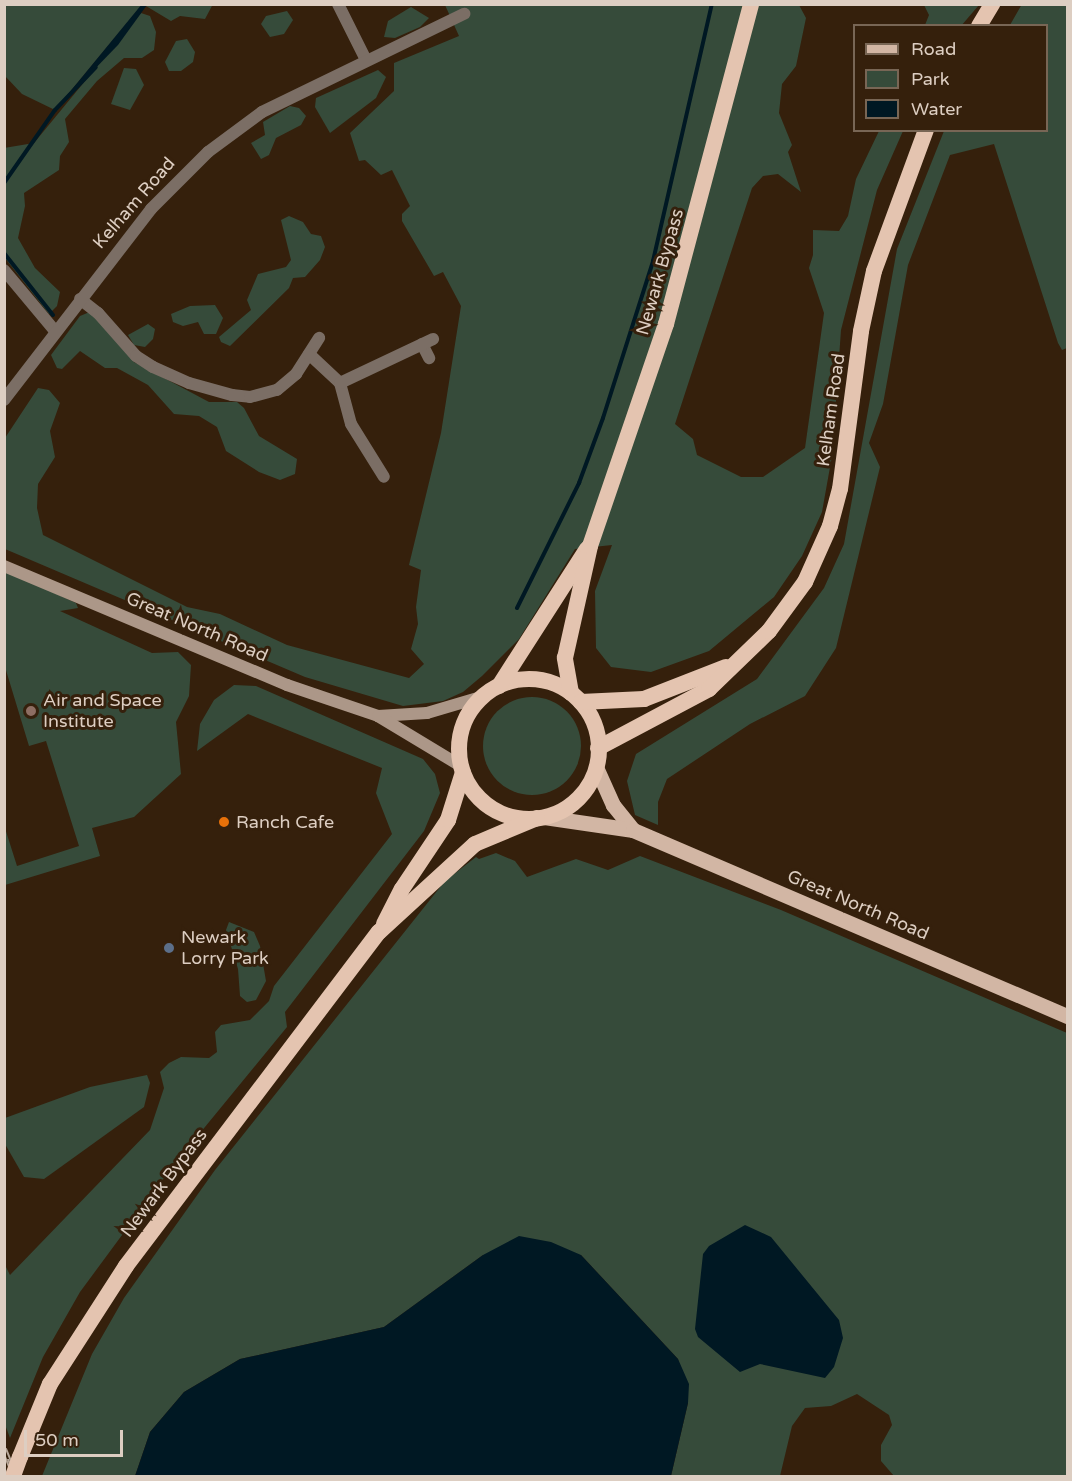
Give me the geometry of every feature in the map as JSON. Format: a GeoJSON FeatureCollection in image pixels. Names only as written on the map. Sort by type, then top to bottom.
{"type":"FeatureCollection","features":[{"type":"Feature","properties":{"kind":"highway","name":"Newark Bypass"},"geometry":{"type":"LineString","coordinates":[[576,698],[564,658],[590,546],[666,324],[751,4]]}},
{"type":"Feature","properties":{"kind":"highway"},"geometry":{"type":"LineString","coordinates":[[980,24],[992,4]]}},
{"type":"Feature","properties":{"kind":"highway","name":"Kelham Road"},"geometry":{"type":"LineString","coordinates":[[598,748],[709,689],[728,667],[769,631],[805,582],[830,526],[840,489],[861,331],[874,271],[925,132]]}},
{"type":"Feature","properties":{"kind":"highway","name":"Newark Bypass"},"geometry":{"type":"LineString","coordinates":[[499,686],[590,546]]}},
{"type":"Feature","properties":{"kind":"highway","name":"Kelham Road"},"geometry":{"type":"LineString","coordinates":[[576,698],[644,699],[728,667]]}},
{"type":"Feature","properties":{"kind":"highway"},"geometry":{"type":"LineString","coordinates":[[536,680],[576,698],[594,723],[598,748],[596,767],[577,799],[541,818],[515,818],[494,810],[477,796],[462,769],[459,747],[463,725],[483,696],[499,686],[536,680]]}},
{"type":"Feature","properties":{"kind":"highway","name":"Newark Bypass"},"geometry":{"type":"LineString","coordinates":[[13,1476],[50,1384],[126,1266],[379,932],[402,889],[448,820],[462,769]]}},
{"type":"Feature","properties":{"kind":"highway","name":"Newark Bypass"},"geometry":{"type":"LineString","coordinates":[[379,932],[475,844],[541,818]]}},
{"type":"Feature","properties":{"kind":"main road","name":"Great North Road"},"geometry":{"type":"LineString","coordinates":[[4,566],[287,685],[378,716],[462,769]]}},
{"type":"Feature","properties":{"kind":"main road","name":"Great North Road"},"geometry":{"type":"LineString","coordinates":[[378,716],[427,713],[483,696]]}},
{"type":"Feature","properties":{"kind":"main road","name":"Great North Road"},"geometry":{"type":"LineString","coordinates":[[596,767],[612,805],[633,830]]}},
{"type":"Feature","properties":{"kind":"main road","name":"Great North Road"},"geometry":{"type":"LineString","coordinates":[[541,818],[633,830],[1068,1016]]}},
{"type":"Feature","properties":{"kind":"street"},"geometry":{"type":"LineString","coordinates":[[338,4],[366,60]]}},
{"type":"Feature","properties":{"kind":"street","name":"Kelham Road"},"geometry":{"type":"LineString","coordinates":[[4,400],[155,204],[208,152],[262,112],[464,14]]}},
{"type":"Feature","properties":{"kind":"street"},"geometry":{"type":"LineString","coordinates":[[4,270],[55,331]]}},
{"type":"Feature","properties":{"kind":"street"},"geometry":{"type":"LineString","coordinates":[[80,299],[98,313],[136,356],[153,367],[189,383],[232,395],[250,397],[277,390],[296,374],[319,338]]}},
{"type":"Feature","properties":{"kind":"street"},"geometry":{"type":"LineString","coordinates":[[340,383],[427,341],[429,358]]}},
{"type":"Feature","properties":{"kind":"street"},"geometry":{"type":"LineString","coordinates":[[309,354],[340,383],[351,423],[384,477]]}},
{"type":"Feature","properties":{"kind":"green space"},"geometry":{"type":"Polygon","coordinates":[[[213,4],[205,19],[180,16],[171,21],[146,6],[213,4]]]}},
{"type":"Feature","properties":{"kind":"green space"},"geometry":{"type":"Polygon","coordinates":[[[1022,4],[1067,5],[1067,348],[1062,350],[1058,343],[994,144],[950,155],[908,265],[883,404],[869,443],[880,467],[836,648],[805,696],[750,724],[667,779],[658,802],[658,825],[635,815],[627,781],[636,754],[757,679],[824,588],[844,544],[897,249],[944,132],[1048,132],[1048,24],[1011,24],[1022,4]]]}},
{"type":"Feature","properties":{"kind":"green space"},"geometry":{"type":"Polygon","coordinates":[[[5,5],[142,5],[55,110],[22,94],[5,76],[5,5]]]}},
{"type":"Feature","properties":{"kind":"green space"},"geometry":{"type":"Polygon","coordinates":[[[445,5],[799,5],[806,18],[796,66],[782,84],[779,113],[792,145],[788,152],[801,192],[778,174],[763,176],[752,188],[675,424],[693,439],[697,455],[741,477],[763,477],[805,448],[824,313],[809,268],[813,255],[813,230],[839,231],[848,216],[856,179],[879,132],[903,132],[877,190],[841,330],[832,456],[822,512],[802,556],[774,597],[709,651],[651,672],[611,667],[596,648],[595,591],[612,545],[575,549],[519,639],[482,676],[463,692],[443,701],[403,706],[305,677],[5,549],[5,438],[38,388],[49,390],[60,403],[50,431],[55,457],[38,484],[37,508],[43,535],[187,607],[220,614],[287,645],[409,678],[424,664],[411,649],[418,624],[416,607],[421,570],[409,565],[441,433],[461,306],[443,272],[434,276],[402,221],[402,214],[410,206],[392,170],[381,175],[365,160],[359,161],[350,133],[394,91],[394,63],[459,36],[445,5]]]}},
{"type":"Feature","properties":{"kind":"green space"},"geometry":{"type":"Polygon","coordinates":[[[924,5],[979,5],[963,24],[925,24],[929,15],[924,5]]]}},
{"type":"Feature","properties":{"kind":"green space"},"geometry":{"type":"Polygon","coordinates":[[[411,7],[429,18],[420,27],[395,38],[384,37],[388,21],[411,7]]]}},
{"type":"Feature","properties":{"kind":"green space"},"geometry":{"type":"Polygon","coordinates":[[[287,11],[293,20],[284,34],[270,37],[261,24],[266,16],[287,11]]]}},
{"type":"Feature","properties":{"kind":"green space"},"geometry":{"type":"Polygon","coordinates":[[[141,13],[150,16],[156,32],[154,50],[142,58],[124,58],[97,81],[65,119],[69,142],[60,156],[59,170],[24,193],[25,206],[18,238],[35,268],[60,292],[57,306],[49,314],[5,258],[4,148],[34,143],[141,13]]]}},
{"type":"Feature","properties":{"kind":"green space"},"geometry":{"type":"Polygon","coordinates":[[[187,39],[195,52],[193,62],[181,71],[169,71],[165,62],[176,41],[187,39]]]}},
{"type":"Feature","properties":{"kind":"green space"},"geometry":{"type":"Polygon","coordinates":[[[124,68],[136,69],[144,85],[130,110],[111,104],[124,68]]]}},
{"type":"Feature","properties":{"kind":"green space"},"geometry":{"type":"Polygon","coordinates":[[[378,70],[386,77],[376,98],[330,133],[315,107],[316,98],[378,70]]]}},
{"type":"Feature","properties":{"kind":"green space"},"geometry":{"type":"Polygon","coordinates":[[[290,106],[299,108],[306,116],[301,125],[276,138],[269,155],[261,159],[251,143],[265,135],[263,122],[290,106]]]}},
{"type":"Feature","properties":{"kind":"green space"},"geometry":{"type":"Polygon","coordinates":[[[289,216],[303,222],[311,234],[321,236],[325,247],[320,260],[305,277],[293,278],[289,288],[230,346],[221,342],[219,337],[251,310],[247,300],[258,274],[286,267],[291,260],[281,220],[289,216]]]}},
{"type":"Feature","properties":{"kind":"green space"},"geometry":{"type":"Polygon","coordinates":[[[215,305],[223,318],[216,334],[204,334],[198,322],[183,326],[173,322],[171,314],[190,306],[215,305]]]}},
{"type":"Feature","properties":{"kind":"green space"},"geometry":{"type":"Polygon","coordinates":[[[92,311],[134,362],[209,402],[237,402],[244,408],[259,436],[297,459],[295,474],[280,480],[259,472],[226,451],[217,427],[199,416],[174,414],[148,385],[117,368],[105,368],[80,351],[62,369],[57,368],[51,355],[80,316],[92,311]]]}},
{"type":"Feature","properties":{"kind":"green space"},"geometry":{"type":"Polygon","coordinates":[[[148,324],[155,329],[153,339],[145,347],[134,345],[128,335],[148,324]]]}},
{"type":"Feature","properties":{"kind":"green space"},"geometry":{"type":"Polygon","coordinates":[[[5,570],[76,603],[78,608],[60,611],[152,653],[178,652],[191,665],[189,696],[176,722],[181,774],[134,817],[92,828],[100,856],[5,885],[4,825],[17,866],[79,846],[46,741],[29,746],[5,667],[5,570]]]}},
{"type":"Feature","properties":{"kind":"green space"},"geometry":{"type":"Polygon","coordinates":[[[234,685],[256,686],[423,759],[435,774],[440,793],[424,831],[285,1012],[287,1027],[173,1166],[80,1292],[43,1357],[10,1438],[4,1422],[5,1265],[10,1275],[150,1130],[164,1088],[160,1072],[169,1063],[181,1057],[209,1058],[217,1052],[215,1032],[221,1025],[250,1020],[269,1001],[274,986],[392,834],[376,793],[382,768],[248,714],[197,751],[200,724],[214,700],[234,685]]]}},
{"type":"Feature","properties":{"kind":"green space"},"geometry":{"type":"Polygon","coordinates":[[[532,697],[551,701],[567,711],[577,727],[581,746],[577,765],[567,781],[551,791],[532,795],[513,791],[497,781],[487,765],[483,746],[487,727],[497,711],[513,701],[532,697]]]}},
{"type":"Feature","properties":{"kind":"green space"},"geometry":{"type":"Polygon","coordinates":[[[496,853],[515,861],[527,877],[576,859],[608,870],[640,856],[781,910],[1067,1033],[1067,1476],[894,1476],[881,1461],[881,1445],[892,1425],[889,1415],[857,1394],[831,1406],[805,1408],[792,1426],[780,1476],[671,1476],[688,1403],[678,1359],[581,1255],[483,1255],[384,1327],[240,1359],[184,1392],[150,1432],[135,1476],[42,1476],[92,1354],[124,1298],[215,1170],[445,881],[476,857],[479,859],[496,853]]]}},
{"type":"Feature","properties":{"kind":"green space"},"geometry":{"type":"Polygon","coordinates":[[[229,922],[254,932],[260,946],[266,981],[256,1000],[247,1002],[240,996],[238,969],[226,930],[229,922]]]}},
{"type":"Feature","properties":{"kind":"green space"},"geometry":{"type":"Polygon","coordinates":[[[147,1075],[150,1083],[144,1107],[44,1179],[24,1177],[5,1144],[5,1118],[90,1087],[147,1075]]]}},
{"type":"Feature","properties":{"kind":"water"},"geometry":{"type":"Polygon","coordinates":[[[142,4],[147,5],[118,45],[55,110],[142,4]]]}},
{"type":"Feature","properties":{"kind":"water"},"geometry":{"type":"Polygon","coordinates":[[[745,1225],[771,1237],[839,1320],[843,1338],[834,1367],[825,1378],[760,1364],[740,1372],[698,1337],[695,1329],[703,1254],[709,1246],[745,1225]]]}},
{"type":"Feature","properties":{"kind":"water"},"geometry":{"type":"Polygon","coordinates":[[[519,1236],[551,1242],[581,1255],[678,1359],[689,1384],[688,1403],[671,1476],[135,1476],[150,1432],[184,1392],[240,1359],[384,1327],[483,1255],[519,1236]]]}},
{"type":"Feature","properties":{"kind":"waterway"},"geometry":{"type":"LineString","coordinates":[[517,608],[579,483],[603,418],[653,261],[712,4]]}},
{"type":"Feature","properties":{"kind":"waterway"},"geometry":{"type":"LineString","coordinates":[[4,183],[55,110],[96,67]]}},
{"type":"Feature","properties":{"kind":"waterway"},"geometry":{"type":"LineString","coordinates":[[4,253],[53,315]]}},
{"type":"Feature","properties":{"kind":"railway"},"geometry":{"type":"LineString","coordinates":[[4,1449],[15,1476]]}},
{"type":"Feature","properties":{"kind":"place","name":"Air and Space Institute"},"geometry":{"type":"Point","coordinates":[31,711]}},
{"type":"Feature","properties":{"kind":"place","name":"Ranch Cafe"},"geometry":{"type":"Point","coordinates":[224,822]}},
{"type":"Feature","properties":{"kind":"place","name":"Newark Lorry Park"},"geometry":{"type":"Point","coordinates":[169,948]}}]}
